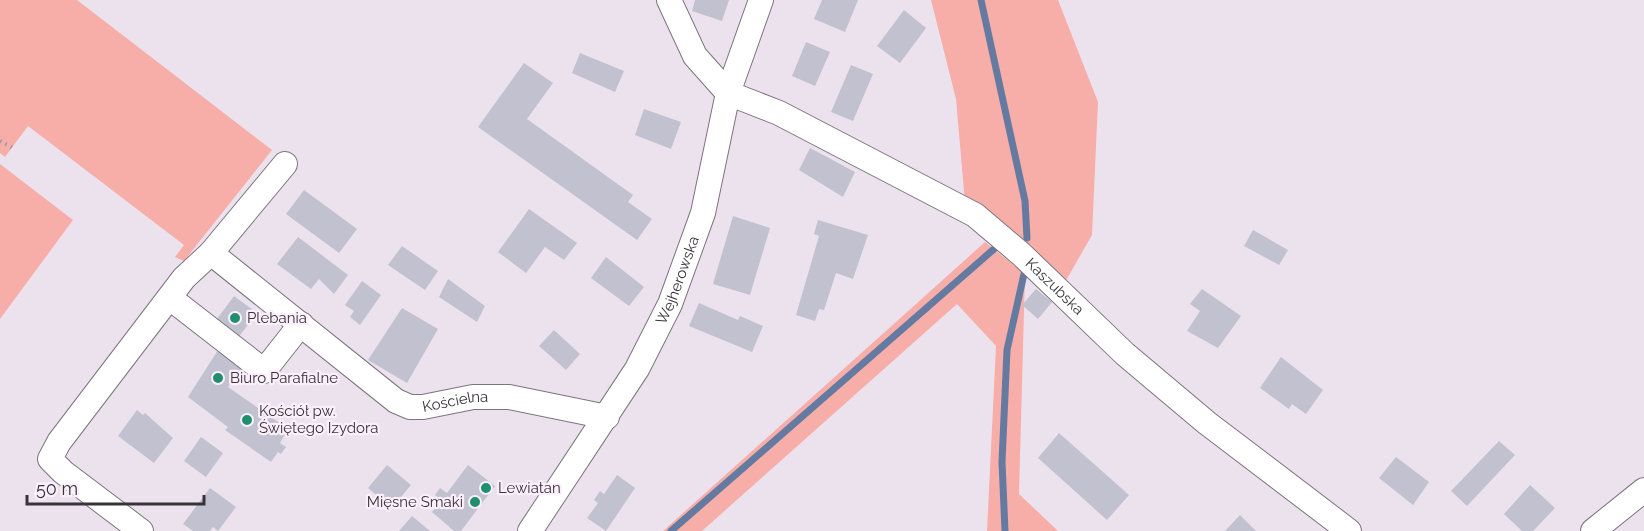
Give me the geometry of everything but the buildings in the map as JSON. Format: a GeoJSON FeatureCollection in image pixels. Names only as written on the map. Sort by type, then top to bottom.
{"type":"FeatureCollection","features":[{"type":"Feature","properties":{"kind":"street"},"geometry":{"type":"LineString","coordinates":[[669,0],[695,56],[728,93]]}},
{"type":"Feature","properties":{"kind":"street","name":"Wejherowska"},"geometry":{"type":"LineString","coordinates":[[530,531],[637,369],[670,304],[703,213],[728,93],[761,0]]}},
{"type":"Feature","properties":{"kind":"street","name":"Kaszubska"},"geometry":{"type":"LineString","coordinates":[[728,93],[779,113],[975,215],[1021,254],[1125,354],[1207,423],[1348,531]]}},
{"type":"Feature","properties":{"kind":"street"},"geometry":{"type":"LineString","coordinates":[[141,531],[63,472],[50,459],[59,442],[184,278],[211,253],[285,164]]}},
{"type":"Feature","properties":{"kind":"street","name":"Kościelna"},"geometry":{"type":"LineString","coordinates":[[211,253],[396,401],[410,407],[423,407],[473,397],[509,397],[607,417]]}},
{"type":"Feature","properties":{"kind":"street"},"geometry":{"type":"LineString","coordinates":[[170,298],[264,371],[301,324]]}},
{"type":"Feature","properties":{"kind":"street"},"geometry":{"type":"LineString","coordinates":[[1593,531],[1644,490]]}},
{"type":"Feature","properties":{"kind":"path"},"geometry":{"type":"LineString","coordinates":[[0,141],[15,149]]}},
{"type":"Feature","properties":{"kind":"shaded area"},"geometry":{"type":"Polygon","coordinates":[[[0,0],[77,0],[272,150],[184,261],[175,257],[184,245],[28,126],[5,157],[0,153],[0,0]]]}},
{"type":"Feature","properties":{"kind":"shaded area"},"geometry":{"type":"Polygon","coordinates":[[[931,0],[1058,0],[1098,102],[1092,235],[1064,284],[965,203],[956,99],[931,0]]]}},
{"type":"Feature","properties":{"kind":"shaded area"},"geometry":{"type":"Polygon","coordinates":[[[0,164],[73,220],[0,319],[0,164]]]}},
{"type":"Feature","properties":{"kind":"shaded area"},"geometry":{"type":"Polygon","coordinates":[[[985,242],[1025,274],[1019,494],[1058,531],[987,531],[996,346],[957,304],[702,531],[663,531],[985,242]]]}},
{"type":"Feature","properties":{"kind":"waterway"},"geometry":{"type":"LineString","coordinates":[[981,0],[1025,201],[1027,238]]}},
{"type":"Feature","properties":{"kind":"waterway"},"geometry":{"type":"LineString","coordinates":[[671,531],[994,249]]}},
{"type":"Feature","properties":{"kind":"waterway"},"geometry":{"type":"LineString","coordinates":[[1005,531],[1002,462],[1007,350],[1024,274]]}},
{"type":"Feature","properties":{"kind":"place","name":"Plebania"},"geometry":{"type":"Point","coordinates":[235,318]}},
{"type":"Feature","properties":{"kind":"place","name":"Biuro Parafialne"},"geometry":{"type":"Point","coordinates":[218,378]}},
{"type":"Feature","properties":{"kind":"place","name":"Kościół pw. Świętego Izydora"},"geometry":{"type":"Point","coordinates":[247,420]}},
{"type":"Feature","properties":{"kind":"place","name":"Lewiatan"},"geometry":{"type":"Point","coordinates":[486,488]}},
{"type":"Feature","properties":{"kind":"place","name":"Mięsne Smaki"},"geometry":{"type":"Point","coordinates":[475,502]}}]}
